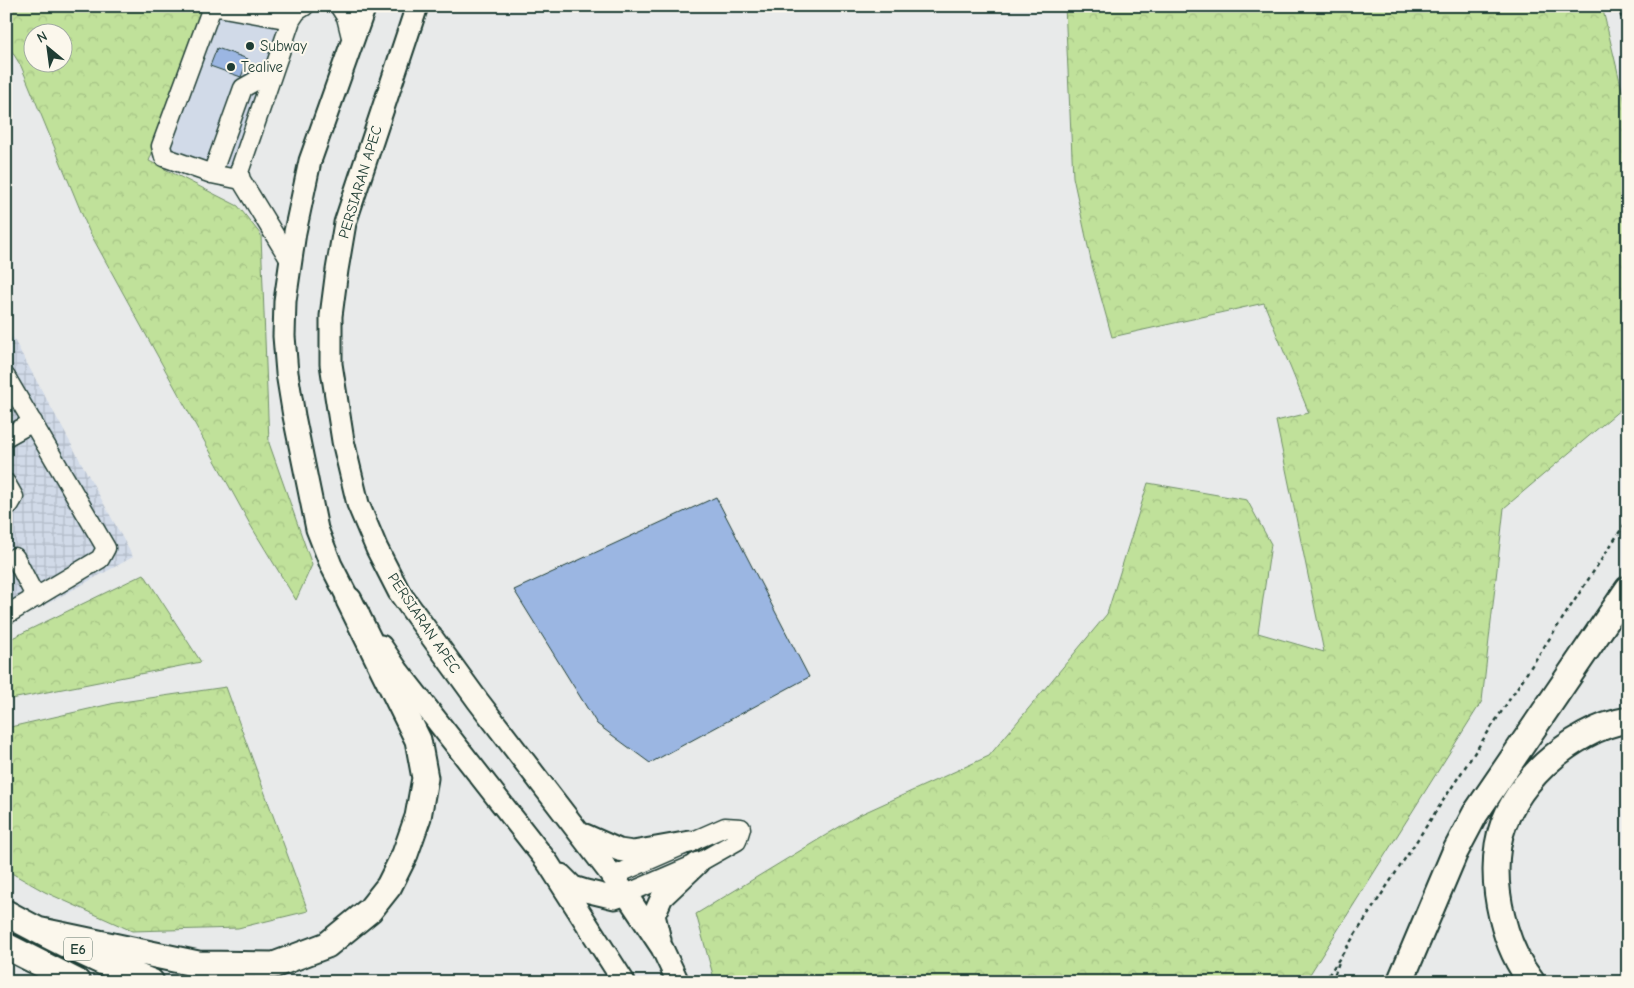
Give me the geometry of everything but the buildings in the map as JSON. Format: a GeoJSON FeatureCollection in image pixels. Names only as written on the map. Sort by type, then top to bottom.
{"type":"FeatureCollection","features":[{"type":"Feature","properties":{"kind":"highway"},"geometry":{"type":"LineString","coordinates":[[1400,982],[1455,852],[1475,814],[1628,589]]}},
{"type":"Feature","properties":{"kind":"highway"},"geometry":{"type":"LineString","coordinates":[[36,930],[198,964],[274,965],[326,945],[370,910],[389,886],[405,854],[418,817],[425,778],[418,740],[349,600]]}},
{"type":"Feature","properties":{"kind":"highway"},"geometry":{"type":"LineString","coordinates":[[1532,982],[1516,957],[1501,918],[1498,893],[1498,844],[1506,817],[1516,798],[1531,778],[1552,757],[1573,742],[1596,730],[1628,720]]}},
{"type":"Feature","properties":{"kind":"highway","name":"E6"},"geometry":{"type":"LineString","coordinates":[[6,913],[36,930],[125,972],[151,982]]}},
{"type":"Feature","properties":{"kind":"highway","name":"E6"},"geometry":{"type":"LineString","coordinates":[[6,946],[77,982]]}},
{"type":"Feature","properties":{"kind":"main road"},"geometry":{"type":"LineString","coordinates":[[365,6],[310,161],[295,232],[285,301],[284,336],[287,373],[317,529],[349,600],[398,671],[548,863],[624,982]]}},
{"type":"Feature","properties":{"kind":"main road","name":"PERSIARAN APEC"},"geometry":{"type":"LineString","coordinates":[[417,6],[345,223],[331,316],[331,364],[343,441],[358,504],[377,549],[399,592],[478,702],[626,894],[662,948],[678,982]]}},
{"type":"Feature","properties":{"kind":"main road"},"geometry":{"type":"LineString","coordinates":[[580,833],[603,845],[633,852],[690,842]]}},
{"type":"Feature","properties":{"kind":"main road"},"geometry":{"type":"LineString","coordinates":[[548,863],[573,887],[615,898],[626,894]]}},
{"type":"Feature","properties":{"kind":"main road"},"geometry":{"type":"LineString","coordinates":[[662,948],[654,915],[662,897],[698,863]]}},
{"type":"Feature","properties":{"kind":"main road"},"geometry":{"type":"LineString","coordinates":[[608,955],[599,922],[598,908],[604,885],[613,876]]}},
{"type":"Feature","properties":{"kind":"street"},"geometry":{"type":"LineString","coordinates":[[291,262],[241,180],[239,172],[240,164],[291,20],[297,11],[306,6]]}},
{"type":"Feature","properties":{"kind":"street"},"geometry":{"type":"LineString","coordinates":[[339,6],[346,17],[352,41]]}},
{"type":"Feature","properties":{"kind":"street"},"geometry":{"type":"LineString","coordinates":[[241,180],[212,174],[164,157],[161,146],[211,10],[218,7],[291,20]]}},
{"type":"Feature","properties":{"kind":"street"},"geometry":{"type":"LineString","coordinates":[[212,174],[243,88],[273,71]]}},
{"type":"Feature","properties":{"kind":"street"},"geometry":{"type":"LineString","coordinates":[[6,378],[106,548],[100,559],[6,615]]}},
{"type":"Feature","properties":{"kind":"street"},"geometry":{"type":"LineString","coordinates":[[6,437],[33,422]]}},
{"type":"Feature","properties":{"kind":"street"},"geometry":{"type":"LineString","coordinates":[[6,483],[14,497],[10,504],[6,506]]}},
{"type":"Feature","properties":{"kind":"street"},"geometry":{"type":"LineString","coordinates":[[14,558],[36,598]]}},
{"type":"Feature","properties":{"kind":"street"},"geometry":{"type":"LineString","coordinates":[[613,876],[726,827],[741,828],[737,841],[698,863],[626,894]]}},
{"type":"Feature","properties":{"kind":"path"},"geometry":{"type":"LineString","coordinates":[[1619,6],[1628,49]]}},
{"type":"Feature","properties":{"kind":"path"},"geometry":{"type":"LineString","coordinates":[[1324,982],[1387,883],[1504,710],[1628,519]]}},
{"type":"Feature","properties":{"kind":"path"},"geometry":{"type":"LineString","coordinates":[[1332,982],[1340,957]]}},
{"type":"Feature","properties":{"kind":"shaded area"},"geometry":{"type":"Polygon","coordinates":[[[218,11],[285,23],[234,175],[167,154],[218,11]]]}},
{"type":"Feature","properties":{"kind":"shaded area"},"geometry":{"type":"Polygon","coordinates":[[[12,336],[133,557],[6,626],[6,339],[12,336]]]}},
{"type":"Feature","properties":{"kind":"green space"},"geometry":{"type":"Polygon","coordinates":[[[6,6],[207,6],[149,161],[238,206],[261,235],[269,443],[312,565],[296,600],[251,526],[89,231],[23,72],[72,72],[72,22],[22,22],[22,68],[6,42],[6,6]]]}},
{"type":"Feature","properties":{"kind":"green space"},"geometry":{"type":"Polygon","coordinates":[[[1065,6],[1602,6],[1628,115],[1628,403],[1504,508],[1482,701],[1305,982],[715,982],[696,914],[859,815],[989,756],[1107,614],[1148,483],[1247,500],[1271,544],[1258,633],[1324,652],[1276,421],[1309,413],[1264,303],[1112,337],[1092,265],[1073,177],[1065,6]]]}},
{"type":"Feature","properties":{"kind":"green space"},"geometry":{"type":"Polygon","coordinates":[[[144,574],[201,662],[6,700],[6,641],[144,574]]]}},
{"type":"Feature","properties":{"kind":"green space"},"geometry":{"type":"Polygon","coordinates":[[[226,687],[308,911],[238,928],[132,931],[45,892],[6,870],[6,728],[115,703],[226,687]]]}},
{"type":"Feature","properties":{"kind":"place","name":"Subway"},"geometry":{"type":"Point","coordinates":[250,46]}},
{"type":"Feature","properties":{"kind":"place","name":"Tealive"},"geometry":{"type":"Point","coordinates":[231,67]}}]}
